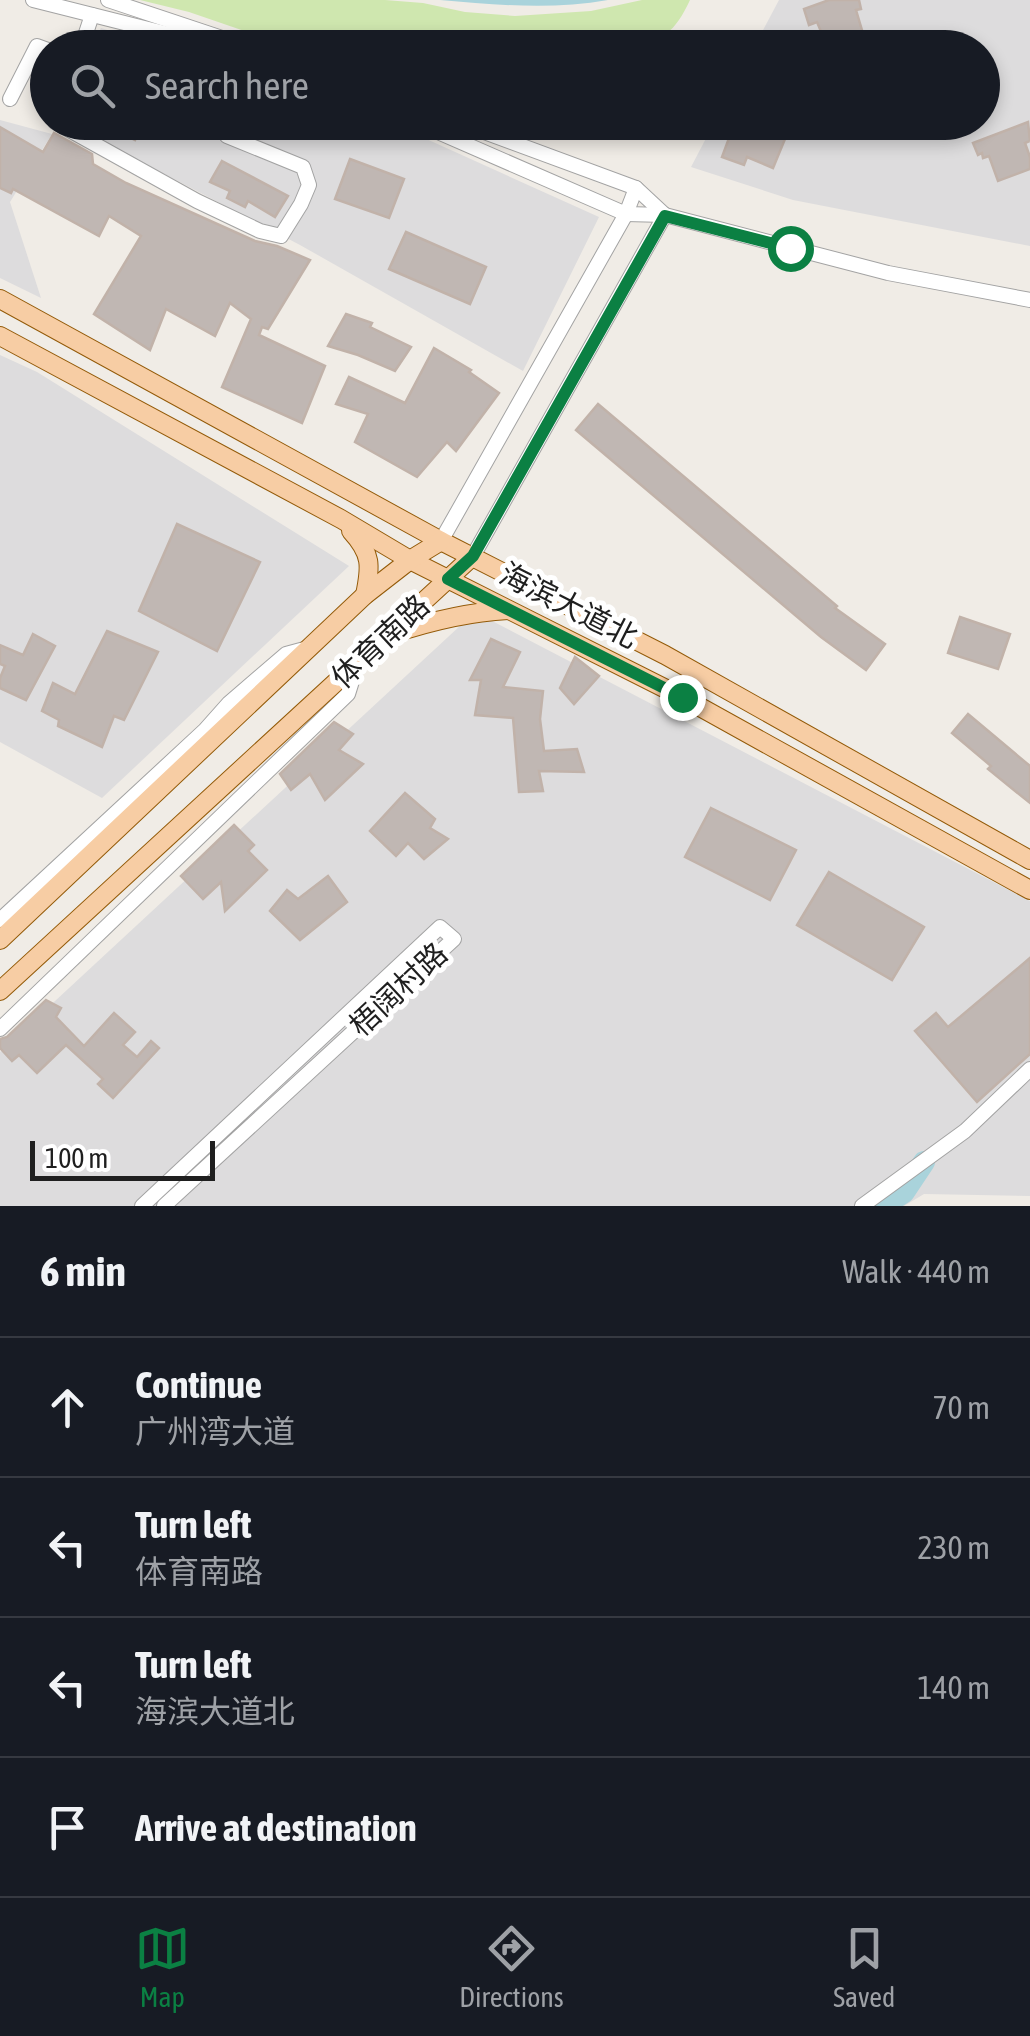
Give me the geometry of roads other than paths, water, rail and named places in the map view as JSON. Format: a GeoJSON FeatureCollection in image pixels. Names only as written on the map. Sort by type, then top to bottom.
{"type":"FeatureCollection","features":[{"type":"Feature","properties":{"kind":"main road","name":"海滨大道北"},"geometry":{"type":"LineString","coordinates":[[0,299],[442,541],[666,655],[1030,860]]}},
{"type":"Feature","properties":{"kind":"main road","name":"海滨大道北"},"geometry":{"type":"LineString","coordinates":[[0,336],[410,560],[682,697],[1030,890]]}},
{"type":"Feature","properties":{"kind":"main road"},"geometry":{"type":"LineString","coordinates":[[341,519],[363,544],[370,569],[365,595]]}},
{"type":"Feature","properties":{"kind":"main road","name":"体育南路"},"geometry":{"type":"LineString","coordinates":[[0,940],[365,595],[442,541]]}},
{"type":"Feature","properties":{"kind":"main road","name":"体育南路"},"geometry":{"type":"LineString","coordinates":[[0,992],[473,556]]}},
{"type":"Feature","properties":{"kind":"main road"},"geometry":{"type":"LineString","coordinates":[[387,635],[478,611],[509,610]]}},
{"type":"Feature","properties":{"kind":"street"},"geometry":{"type":"LineString","coordinates":[[33,0],[152,30]]}},
{"type":"Feature","properties":{"kind":"street"},"geometry":{"type":"LineString","coordinates":[[108,0],[198,30]]}},
{"type":"Feature","properties":{"kind":"street"},"geometry":{"type":"LineString","coordinates":[[87,30],[92,15]]}},
{"type":"Feature","properties":{"kind":"street"},"geometry":{"type":"LineString","coordinates":[[10,99],[30,60]]}},
{"type":"Feature","properties":{"kind":"street"},"geometry":{"type":"LineString","coordinates":[[87,140],[196,201],[260,231],[281,236],[309,185],[303,167],[236,140]]}},
{"type":"Feature","properties":{"kind":"street"},"geometry":{"type":"LineString","coordinates":[[456,140],[626,214],[665,216],[888,273],[1030,300]]}},
{"type":"Feature","properties":{"kind":"street"},"geometry":{"type":"LineString","coordinates":[[506,140],[636,188],[665,216]]}},
{"type":"Feature","properties":{"kind":"street","name":"体育南路"},"geometry":{"type":"LineString","coordinates":[[442,541],[626,214],[636,188]]}},
{"type":"Feature","properties":{"kind":"street","name":"体育南路"},"geometry":{"type":"LineString","coordinates":[[473,556],[665,216]]}},
{"type":"Feature","properties":{"kind":"street"},"geometry":{"type":"LineString","coordinates":[[0,920],[205,730],[229,703],[286,654],[309,648]]}},
{"type":"Feature","properties":{"kind":"street"},"geometry":{"type":"LineString","coordinates":[[0,1030],[348,694],[358,662]]}},
{"type":"Feature","properties":{"kind":"street","name":"梧阔村路"},"geometry":{"type":"LineString","coordinates":[[142,1206],[440,927],[454,940],[164,1206]]}},
{"type":"Feature","properties":{"kind":"street"},"geometry":{"type":"LineString","coordinates":[[862,1206],[965,1131],[1030,1069]]}},
{"type":"Feature","properties":{"kind":"water"},"geometry":{"type":"Polygon","coordinates":[[[440,0],[608,0],[545,6],[440,0]]]}},
{"type":"Feature","properties":{"kind":"waterway"},"geometry":{"type":"LineString","coordinates":[[883,1206],[904,1192],[924,1162]]}}]}
